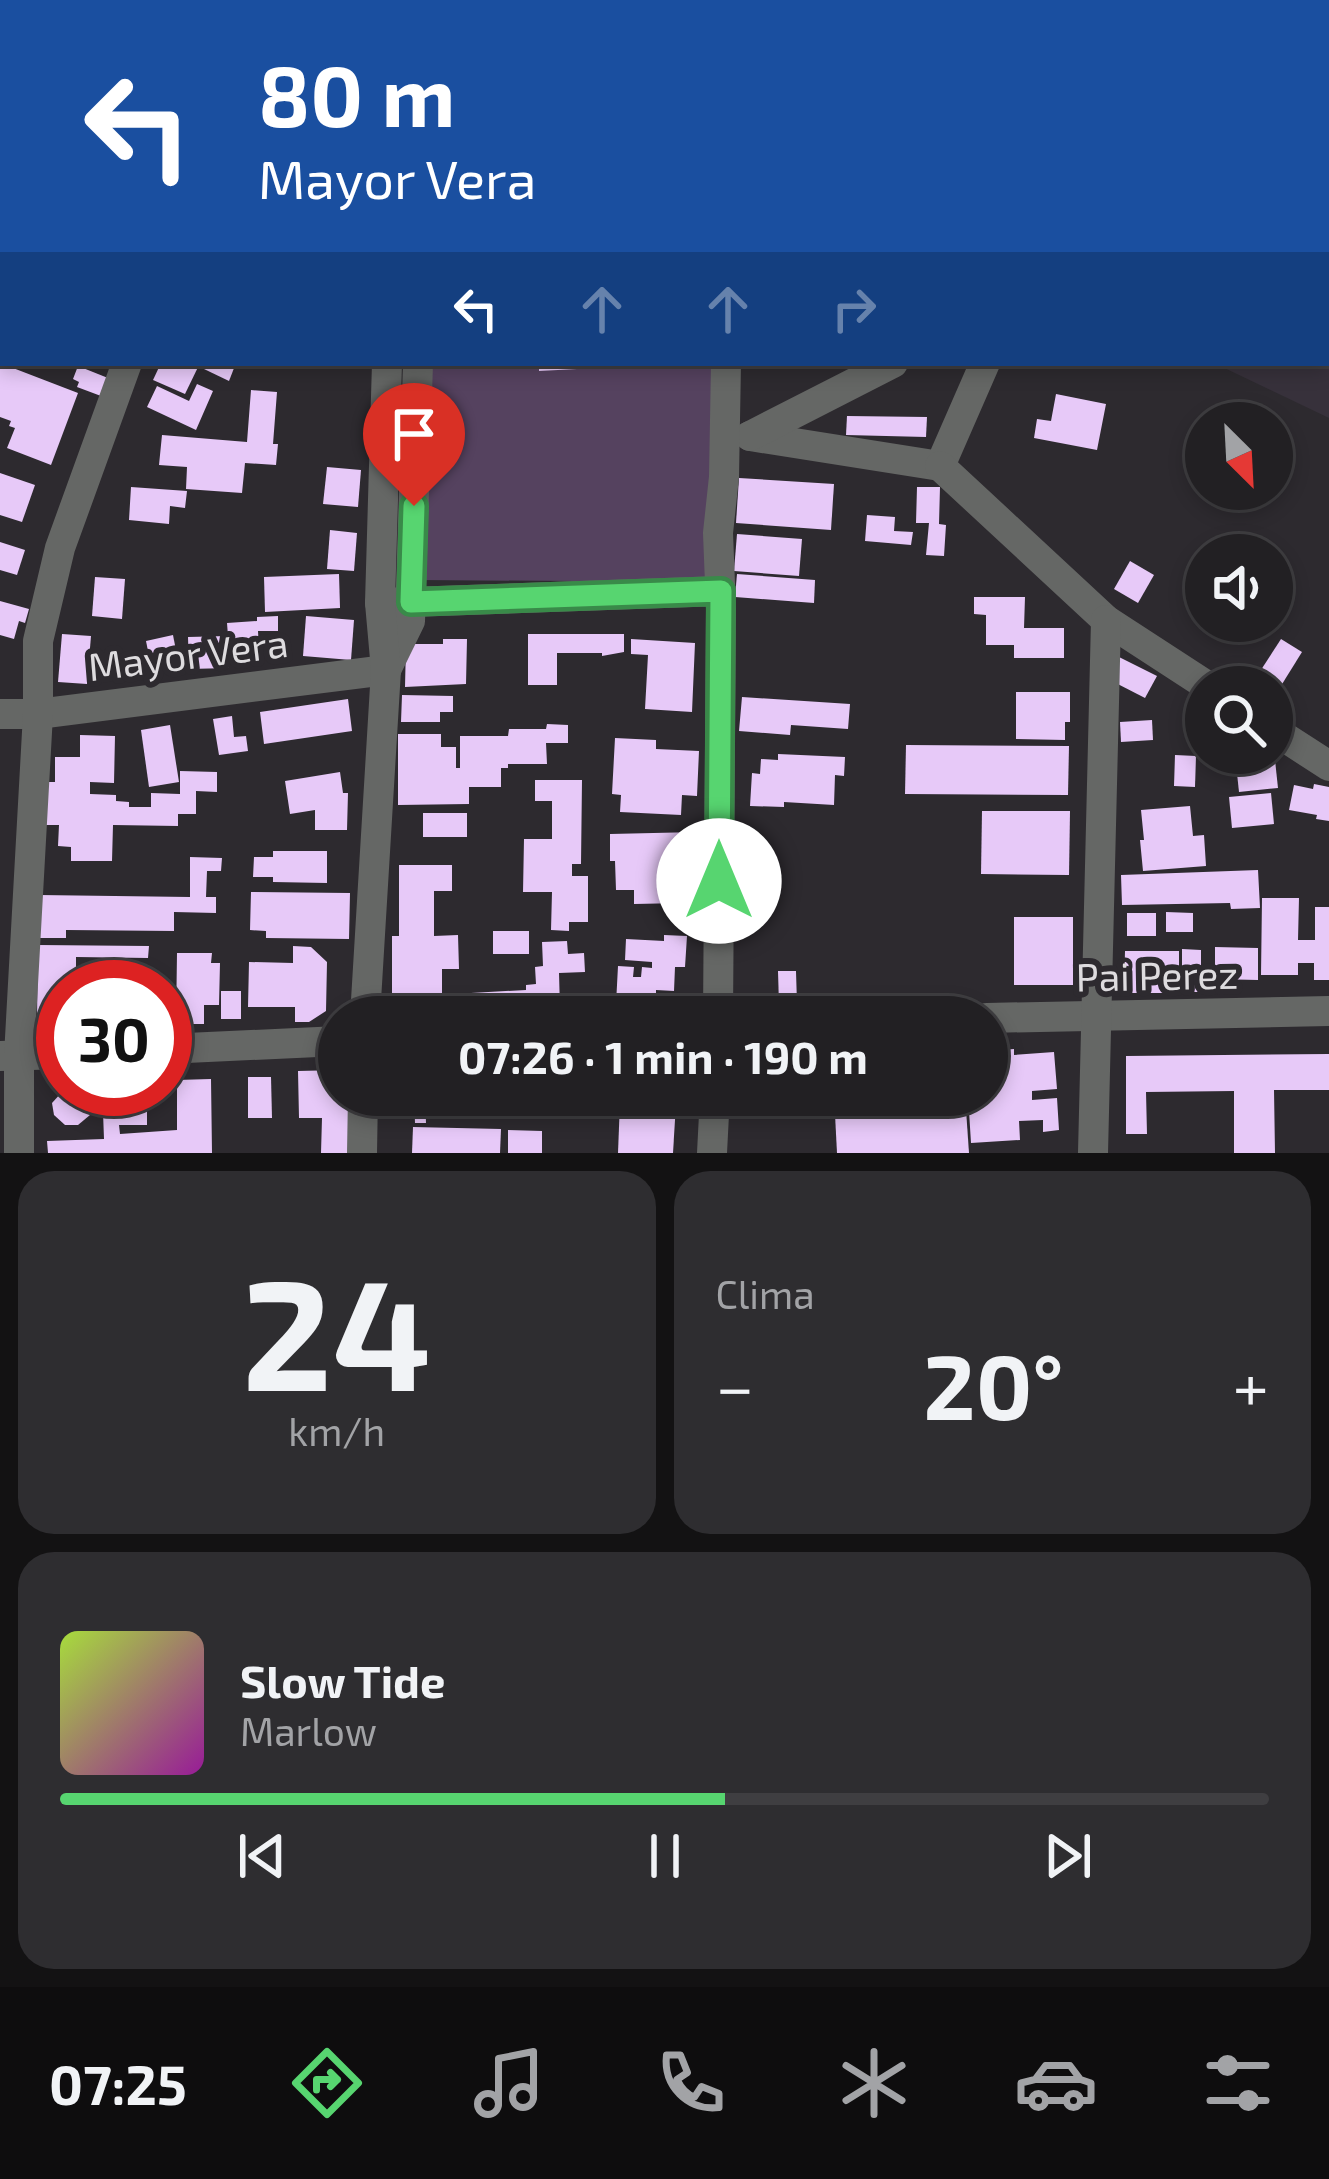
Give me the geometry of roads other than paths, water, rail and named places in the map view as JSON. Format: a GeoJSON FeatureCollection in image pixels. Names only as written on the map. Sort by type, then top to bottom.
{"type":"FeatureCollection","features":[{"type":"Feature","properties":{"kind":"street"},"geometry":{"type":"LineString","coordinates":[[19,1153],[9,1056],[38,713],[38,641],[60,548],[126,366]]}},
{"type":"Feature","properties":{"kind":"street"},"geometry":{"type":"LineString","coordinates":[[388,366],[396,612]]}},
{"type":"Feature","properties":{"kind":"street"},"geometry":{"type":"LineString","coordinates":[[366,996],[386,670],[396,612],[418,366]]}},
{"type":"Feature","properties":{"kind":"street"},"geometry":{"type":"LineString","coordinates":[[718,996],[718,532],[727,366]]}},
{"type":"Feature","properties":{"kind":"street"},"geometry":{"type":"LineString","coordinates":[[724,477],[750,436],[887,366]]}},
{"type":"Feature","properties":{"kind":"street"},"geometry":{"type":"LineString","coordinates":[[940,466],[984,366]]}},
{"type":"Feature","properties":{"kind":"street"},"geometry":{"type":"LineString","coordinates":[[750,436],[940,466],[1106,620],[1185,671]]}},
{"type":"Feature","properties":{"kind":"street"},"geometry":{"type":"LineString","coordinates":[[396,612],[721,600]]}},
{"type":"Feature","properties":{"kind":"street"},"geometry":{"type":"LineString","coordinates":[[1093,1153],[1106,620]]}},
{"type":"Feature","properties":{"kind":"street","name":"Mayor Vera"},"geometry":{"type":"LineString","coordinates":[[0,714],[386,670]]}},
{"type":"Feature","properties":{"kind":"street"},"geometry":{"type":"LineString","coordinates":[[1293,743],[1329,766]]}},
{"type":"Feature","properties":{"kind":"street","name":"Pai Perez"},"geometry":{"type":"LineString","coordinates":[[1008,1018],[1329,1011]]}},
{"type":"Feature","properties":{"kind":"street"},"geometry":{"type":"LineString","coordinates":[[192,1048],[318,1042]]}},
{"type":"Feature","properties":{"kind":"street"},"geometry":{"type":"LineString","coordinates":[[362,1153],[363,1116]]}},
{"type":"Feature","properties":{"kind":"street"},"geometry":{"type":"LineString","coordinates":[[712,1153],[714,1116]]}}]}
